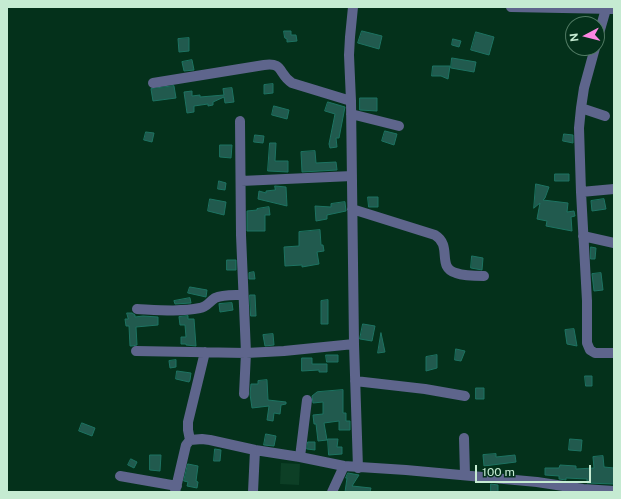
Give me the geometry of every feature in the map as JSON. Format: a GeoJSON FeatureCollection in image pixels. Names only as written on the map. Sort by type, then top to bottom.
{"type":"FeatureCollection","features":[{"type":"Feature","properties":{"kind":"street"},"geometry":{"type":"LineString","coordinates":[[353,7],[350,37],[354,344],[358,468]]}},
{"type":"Feature","properties":{"kind":"street"},"geometry":{"type":"LineString","coordinates":[[511,7],[610,9],[605,21]]}},
{"type":"Feature","properties":{"kind":"street"},"geometry":{"type":"LineString","coordinates":[[593,56],[584,88],[579,128],[587,301],[587,343],[590,350],[595,354],[614,353]]}},
{"type":"Feature","properties":{"kind":"street"},"geometry":{"type":"LineString","coordinates":[[153,83],[275,64],[278,66],[286,80],[292,83],[351,101]]}},
{"type":"Feature","properties":{"kind":"street"},"geometry":{"type":"LineString","coordinates":[[581,108],[605,116]]}},
{"type":"Feature","properties":{"kind":"street"},"geometry":{"type":"LineString","coordinates":[[351,114],[399,126]]}},
{"type":"Feature","properties":{"kind":"street"},"geometry":{"type":"LineString","coordinates":[[240,121],[243,295],[246,353],[244,394]]}},
{"type":"Feature","properties":{"kind":"street"},"geometry":{"type":"LineString","coordinates":[[241,181],[352,176]]}},
{"type":"Feature","properties":{"kind":"street"},"geometry":{"type":"LineString","coordinates":[[581,192],[614,189]]}},
{"type":"Feature","properties":{"kind":"street"},"geometry":{"type":"LineString","coordinates":[[352,209],[435,235],[443,242],[445,261],[447,267],[451,271],[456,273],[484,276]]}},
{"type":"Feature","properties":{"kind":"street"},"geometry":{"type":"LineString","coordinates":[[583,236],[614,243]]}},
{"type":"Feature","properties":{"kind":"street"},"geometry":{"type":"LineString","coordinates":[[138,309],[199,309],[208,306],[213,299],[217,297],[243,295]]}},
{"type":"Feature","properties":{"kind":"street"},"geometry":{"type":"LineString","coordinates":[[136,351],[246,353],[354,344]]}},
{"type":"Feature","properties":{"kind":"street"},"geometry":{"type":"LineString","coordinates":[[120,476],[176,489],[184,450],[190,440],[188,426],[190,409],[205,352]]}},
{"type":"Feature","properties":{"kind":"street"},"geometry":{"type":"LineString","coordinates":[[355,381],[425,389],[465,396]]}},
{"type":"Feature","properties":{"kind":"street"},"geometry":{"type":"LineString","coordinates":[[300,457],[307,400]]}},
{"type":"Feature","properties":{"kind":"street"},"geometry":{"type":"LineString","coordinates":[[464,438],[465,475]]}},
{"type":"Feature","properties":{"kind":"street"},"geometry":{"type":"LineString","coordinates":[[190,440],[206,439],[255,450],[358,468],[465,475],[537,482],[583,490],[614,491]]}},
{"type":"Feature","properties":{"kind":"street"},"geometry":{"type":"LineString","coordinates":[[253,492],[255,450]]}},
{"type":"Feature","properties":{"kind":"street"},"geometry":{"type":"LineString","coordinates":[[332,492],[344,466]]}},
{"type":"Feature","properties":{"kind":"shaded area"},"geometry":{"type":"Polygon","coordinates":[[[281,463],[300,464],[299,485],[280,484],[281,463]]]}},
{"type":"Feature","properties":{"kind":"building"},"geometry":{"type":"Polygon","coordinates":[[[284,31],[291,31],[291,35],[296,35],[297,41],[287,42],[284,31]]]}},
{"type":"Feature","properties":{"kind":"building"},"geometry":{"type":"Polygon","coordinates":[[[362,31],[382,36],[379,49],[358,43],[362,31]]]}},
{"type":"Feature","properties":{"kind":"building"},"geometry":{"type":"Polygon","coordinates":[[[476,32],[494,37],[489,55],[471,50],[476,32]]]}},
{"type":"Feature","properties":{"kind":"building"},"geometry":{"type":"Polygon","coordinates":[[[189,38],[189,51],[179,52],[178,39],[189,38]]]}},
{"type":"Feature","properties":{"kind":"building"},"geometry":{"type":"Polygon","coordinates":[[[453,39],[461,41],[459,47],[452,45],[453,39]]]}},
{"type":"Feature","properties":{"kind":"building"},"geometry":{"type":"Polygon","coordinates":[[[452,58],[476,62],[474,72],[451,68],[452,58]]]}},
{"type":"Feature","properties":{"kind":"building"},"geometry":{"type":"Polygon","coordinates":[[[192,60],[194,70],[184,71],[182,62],[192,60]]]}},
{"type":"Feature","properties":{"kind":"building"},"geometry":{"type":"Polygon","coordinates":[[[433,66],[450,66],[448,79],[441,76],[432,76],[433,66]]]}},
{"type":"Feature","properties":{"kind":"building"},"geometry":{"type":"Polygon","coordinates":[[[273,84],[273,93],[264,94],[264,85],[273,84]]]}},
{"type":"Feature","properties":{"kind":"building"},"geometry":{"type":"Polygon","coordinates":[[[174,86],[176,98],[153,101],[151,89],[174,86]]]}},
{"type":"Feature","properties":{"kind":"building"},"geometry":{"type":"Polygon","coordinates":[[[232,88],[234,102],[225,103],[224,97],[213,102],[213,105],[208,106],[208,104],[194,106],[194,112],[187,113],[184,92],[192,91],[192,96],[200,95],[200,97],[224,95],[223,89],[232,88]]]}},
{"type":"Feature","properties":{"kind":"building"},"geometry":{"type":"Polygon","coordinates":[[[360,98],[377,98],[377,111],[360,110],[360,98]]]}},
{"type":"Feature","properties":{"kind":"building"},"geometry":{"type":"Polygon","coordinates":[[[328,102],[345,107],[339,138],[336,138],[337,147],[330,148],[329,144],[335,114],[325,111],[328,102]]]}},
{"type":"Feature","properties":{"kind":"building"},"geometry":{"type":"Polygon","coordinates":[[[274,106],[289,110],[287,119],[272,115],[274,106]]]}},
{"type":"Feature","properties":{"kind":"building"},"geometry":{"type":"Polygon","coordinates":[[[385,131],[397,134],[394,145],[382,141],[385,131]]]}},
{"type":"Feature","properties":{"kind":"building"},"geometry":{"type":"Polygon","coordinates":[[[146,132],[154,133],[152,142],[144,140],[146,132]]]}},
{"type":"Feature","properties":{"kind":"building"},"geometry":{"type":"Polygon","coordinates":[[[564,134],[573,135],[573,143],[563,141],[564,134]]]}},
{"type":"Feature","properties":{"kind":"building"},"geometry":{"type":"Polygon","coordinates":[[[255,135],[264,136],[263,143],[254,142],[255,135]]]}},
{"type":"Feature","properties":{"kind":"building"},"geometry":{"type":"Polygon","coordinates":[[[270,143],[276,143],[275,161],[288,161],[288,172],[268,171],[270,143]]]}},
{"type":"Feature","properties":{"kind":"building"},"geometry":{"type":"Polygon","coordinates":[[[220,145],[232,145],[231,158],[220,157],[220,145]]]}},
{"type":"Feature","properties":{"kind":"building"},"geometry":{"type":"Polygon","coordinates":[[[315,151],[316,163],[336,162],[337,170],[302,172],[301,152],[315,151]]]}},
{"type":"Feature","properties":{"kind":"building"},"geometry":{"type":"Polygon","coordinates":[[[555,174],[569,174],[569,181],[555,181],[555,174]]]}},
{"type":"Feature","properties":{"kind":"building"},"geometry":{"type":"Polygon","coordinates":[[[219,181],[226,183],[225,190],[218,189],[219,181]]]}},
{"type":"Feature","properties":{"kind":"building"},"geometry":{"type":"Polygon","coordinates":[[[536,184],[549,187],[543,200],[568,203],[567,212],[574,211],[575,216],[571,217],[572,231],[546,226],[547,221],[537,219],[540,203],[534,208],[536,184]]]}},
{"type":"Feature","properties":{"kind":"building"},"geometry":{"type":"Polygon","coordinates":[[[275,186],[286,187],[287,206],[258,199],[259,191],[266,193],[266,191],[275,190],[275,186]]]}},
{"type":"Feature","properties":{"kind":"building"},"geometry":{"type":"Polygon","coordinates":[[[368,197],[378,197],[378,207],[369,207],[368,197]]]}},
{"type":"Feature","properties":{"kind":"building"},"geometry":{"type":"Polygon","coordinates":[[[210,199],[226,202],[224,215],[208,211],[210,199]]]}},
{"type":"Feature","properties":{"kind":"building"},"geometry":{"type":"Polygon","coordinates":[[[604,199],[606,209],[592,211],[591,201],[604,199]]]}},
{"type":"Feature","properties":{"kind":"building"},"geometry":{"type":"Polygon","coordinates":[[[345,202],[346,211],[327,215],[327,219],[316,221],[315,206],[331,207],[331,204],[345,202]]]}},
{"type":"Feature","properties":{"kind":"building"},"geometry":{"type":"Polygon","coordinates":[[[269,207],[270,215],[265,215],[265,231],[247,231],[247,211],[269,207]]]}},
{"type":"Feature","properties":{"kind":"building"},"geometry":{"type":"Polygon","coordinates":[[[320,230],[321,245],[323,245],[324,251],[317,252],[319,264],[302,267],[302,265],[285,266],[284,247],[299,246],[299,232],[320,230]]]}},
{"type":"Feature","properties":{"kind":"building"},"geometry":{"type":"Polygon","coordinates":[[[591,247],[596,248],[595,259],[591,259],[591,247]]]}},
{"type":"Feature","properties":{"kind":"building"},"geometry":{"type":"Polygon","coordinates":[[[472,256],[483,258],[482,270],[471,268],[472,256]]]}},
{"type":"Feature","properties":{"kind":"building"},"geometry":{"type":"Polygon","coordinates":[[[227,260],[236,260],[236,270],[227,270],[227,260]]]}},
{"type":"Feature","properties":{"kind":"building"},"geometry":{"type":"Polygon","coordinates":[[[254,272],[255,279],[249,279],[249,273],[254,272]]]}},
{"type":"Feature","properties":{"kind":"building"},"geometry":{"type":"Polygon","coordinates":[[[601,273],[603,290],[594,291],[592,274],[601,273]]]}},
{"type":"Feature","properties":{"kind":"building"},"geometry":{"type":"Polygon","coordinates":[[[190,287],[207,290],[206,297],[188,293],[190,287]]]}},
{"type":"Feature","properties":{"kind":"building"},"geometry":{"type":"Polygon","coordinates":[[[250,295],[255,295],[256,316],[251,316],[250,295]]]}},
{"type":"Feature","properties":{"kind":"building"},"geometry":{"type":"Polygon","coordinates":[[[190,298],[191,303],[175,304],[174,301],[190,298]]]}},
{"type":"Feature","properties":{"kind":"building"},"geometry":{"type":"Polygon","coordinates":[[[328,300],[328,324],[321,324],[321,301],[328,300]]]}},
{"type":"Feature","properties":{"kind":"building"},"geometry":{"type":"Polygon","coordinates":[[[232,303],[233,310],[220,312],[219,304],[232,303]]]}},
{"type":"Feature","properties":{"kind":"building"},"geometry":{"type":"Polygon","coordinates":[[[127,313],[132,313],[135,317],[158,317],[158,325],[136,327],[137,345],[130,346],[129,326],[126,326],[125,319],[128,319],[127,313]]]}},
{"type":"Feature","properties":{"kind":"building"},"geometry":{"type":"Polygon","coordinates":[[[188,316],[188,319],[194,319],[196,346],[181,344],[181,337],[186,337],[185,325],[180,325],[179,317],[188,316]]]}},
{"type":"Feature","properties":{"kind":"building"},"geometry":{"type":"Polygon","coordinates":[[[363,324],[375,326],[372,341],[360,339],[363,324]]]}},
{"type":"Feature","properties":{"kind":"building"},"geometry":{"type":"Polygon","coordinates":[[[574,329],[577,346],[567,344],[565,330],[574,329]]]}},
{"type":"Feature","properties":{"kind":"building"},"geometry":{"type":"Polygon","coordinates":[[[381,333],[385,352],[378,353],[381,333]]]}},
{"type":"Feature","properties":{"kind":"building"},"geometry":{"type":"Polygon","coordinates":[[[273,334],[274,345],[265,346],[263,335],[273,334]]]}},
{"type":"Feature","properties":{"kind":"building"},"geometry":{"type":"Polygon","coordinates":[[[456,349],[465,351],[461,361],[455,360],[456,349]]]}},
{"type":"Feature","properties":{"kind":"building"},"geometry":{"type":"Polygon","coordinates":[[[326,355],[338,355],[338,362],[327,362],[326,355]]]}},
{"type":"Feature","properties":{"kind":"building"},"geometry":{"type":"Polygon","coordinates":[[[437,355],[437,368],[426,371],[426,357],[437,355]]]}},
{"type":"Feature","properties":{"kind":"building"},"geometry":{"type":"Polygon","coordinates":[[[302,358],[312,358],[312,364],[327,364],[327,372],[319,372],[319,370],[302,371],[302,358]]]}},
{"type":"Feature","properties":{"kind":"building"},"geometry":{"type":"Polygon","coordinates":[[[176,360],[176,367],[170,368],[169,361],[176,360]]]}},
{"type":"Feature","properties":{"kind":"building"},"geometry":{"type":"Polygon","coordinates":[[[177,371],[191,373],[189,382],[176,379],[177,371]]]}},
{"type":"Feature","properties":{"kind":"building"},"geometry":{"type":"Polygon","coordinates":[[[585,376],[592,376],[592,386],[586,386],[585,376]]]}},
{"type":"Feature","properties":{"kind":"building"},"geometry":{"type":"Polygon","coordinates":[[[267,380],[268,400],[286,402],[286,404],[281,405],[280,414],[274,413],[273,421],[267,420],[269,406],[252,408],[250,394],[251,384],[258,384],[258,381],[267,380]]]}},
{"type":"Feature","properties":{"kind":"building"},"geometry":{"type":"Polygon","coordinates":[[[476,388],[484,388],[484,399],[476,399],[476,388]]]}},
{"type":"Feature","properties":{"kind":"building"},"geometry":{"type":"Polygon","coordinates":[[[343,390],[343,413],[346,413],[346,421],[350,421],[350,430],[339,430],[339,421],[324,423],[327,440],[318,441],[316,424],[314,424],[313,415],[323,414],[323,402],[313,403],[312,396],[317,392],[343,390]]]}},
{"type":"Feature","properties":{"kind":"building"},"geometry":{"type":"Polygon","coordinates":[[[82,423],[95,428],[92,436],[79,431],[82,423]]]}},
{"type":"Feature","properties":{"kind":"building"},"geometry":{"type":"Polygon","coordinates":[[[266,434],[276,436],[274,446],[264,445],[266,434]]]}},
{"type":"Feature","properties":{"kind":"building"},"geometry":{"type":"Polygon","coordinates":[[[328,439],[338,439],[337,447],[342,447],[342,454],[329,455],[328,439]]]}},
{"type":"Feature","properties":{"kind":"building"},"geometry":{"type":"Polygon","coordinates":[[[570,439],[582,440],[581,451],[569,450],[570,439]]]}},
{"type":"Feature","properties":{"kind":"building"},"geometry":{"type":"Polygon","coordinates":[[[308,442],[315,442],[315,450],[307,449],[308,442]]]}},
{"type":"Feature","properties":{"kind":"building"},"geometry":{"type":"Polygon","coordinates":[[[215,449],[221,450],[220,461],[214,461],[215,449]]]}},
{"type":"Feature","properties":{"kind":"building"},"geometry":{"type":"Polygon","coordinates":[[[496,454],[496,457],[515,455],[516,462],[484,466],[483,455],[496,454]]]}},
{"type":"Feature","properties":{"kind":"building"},"geometry":{"type":"Polygon","coordinates":[[[150,455],[161,455],[160,471],[150,470],[150,455]]]}},
{"type":"Feature","properties":{"kind":"building"},"geometry":{"type":"Polygon","coordinates":[[[603,456],[604,467],[614,468],[614,484],[587,483],[587,479],[566,478],[566,480],[559,479],[559,476],[545,475],[545,468],[559,468],[560,465],[576,466],[576,469],[594,468],[593,457],[603,456]]]}},
{"type":"Feature","properties":{"kind":"building"},"geometry":{"type":"Polygon","coordinates":[[[131,459],[137,462],[134,468],[128,465],[131,459]]]}},
{"type":"Feature","properties":{"kind":"building"},"geometry":{"type":"Polygon","coordinates":[[[188,464],[198,466],[196,481],[198,482],[197,488],[187,486],[188,482],[184,481],[188,464]]]}},
{"type":"Feature","properties":{"kind":"building"},"geometry":{"type":"Polygon","coordinates":[[[348,473],[359,475],[352,486],[371,488],[370,492],[345,492],[348,473]]]}},
{"type":"Feature","properties":{"kind":"building"},"geometry":{"type":"Polygon","coordinates":[[[491,484],[498,485],[498,492],[491,492],[491,484]]]}}]}
